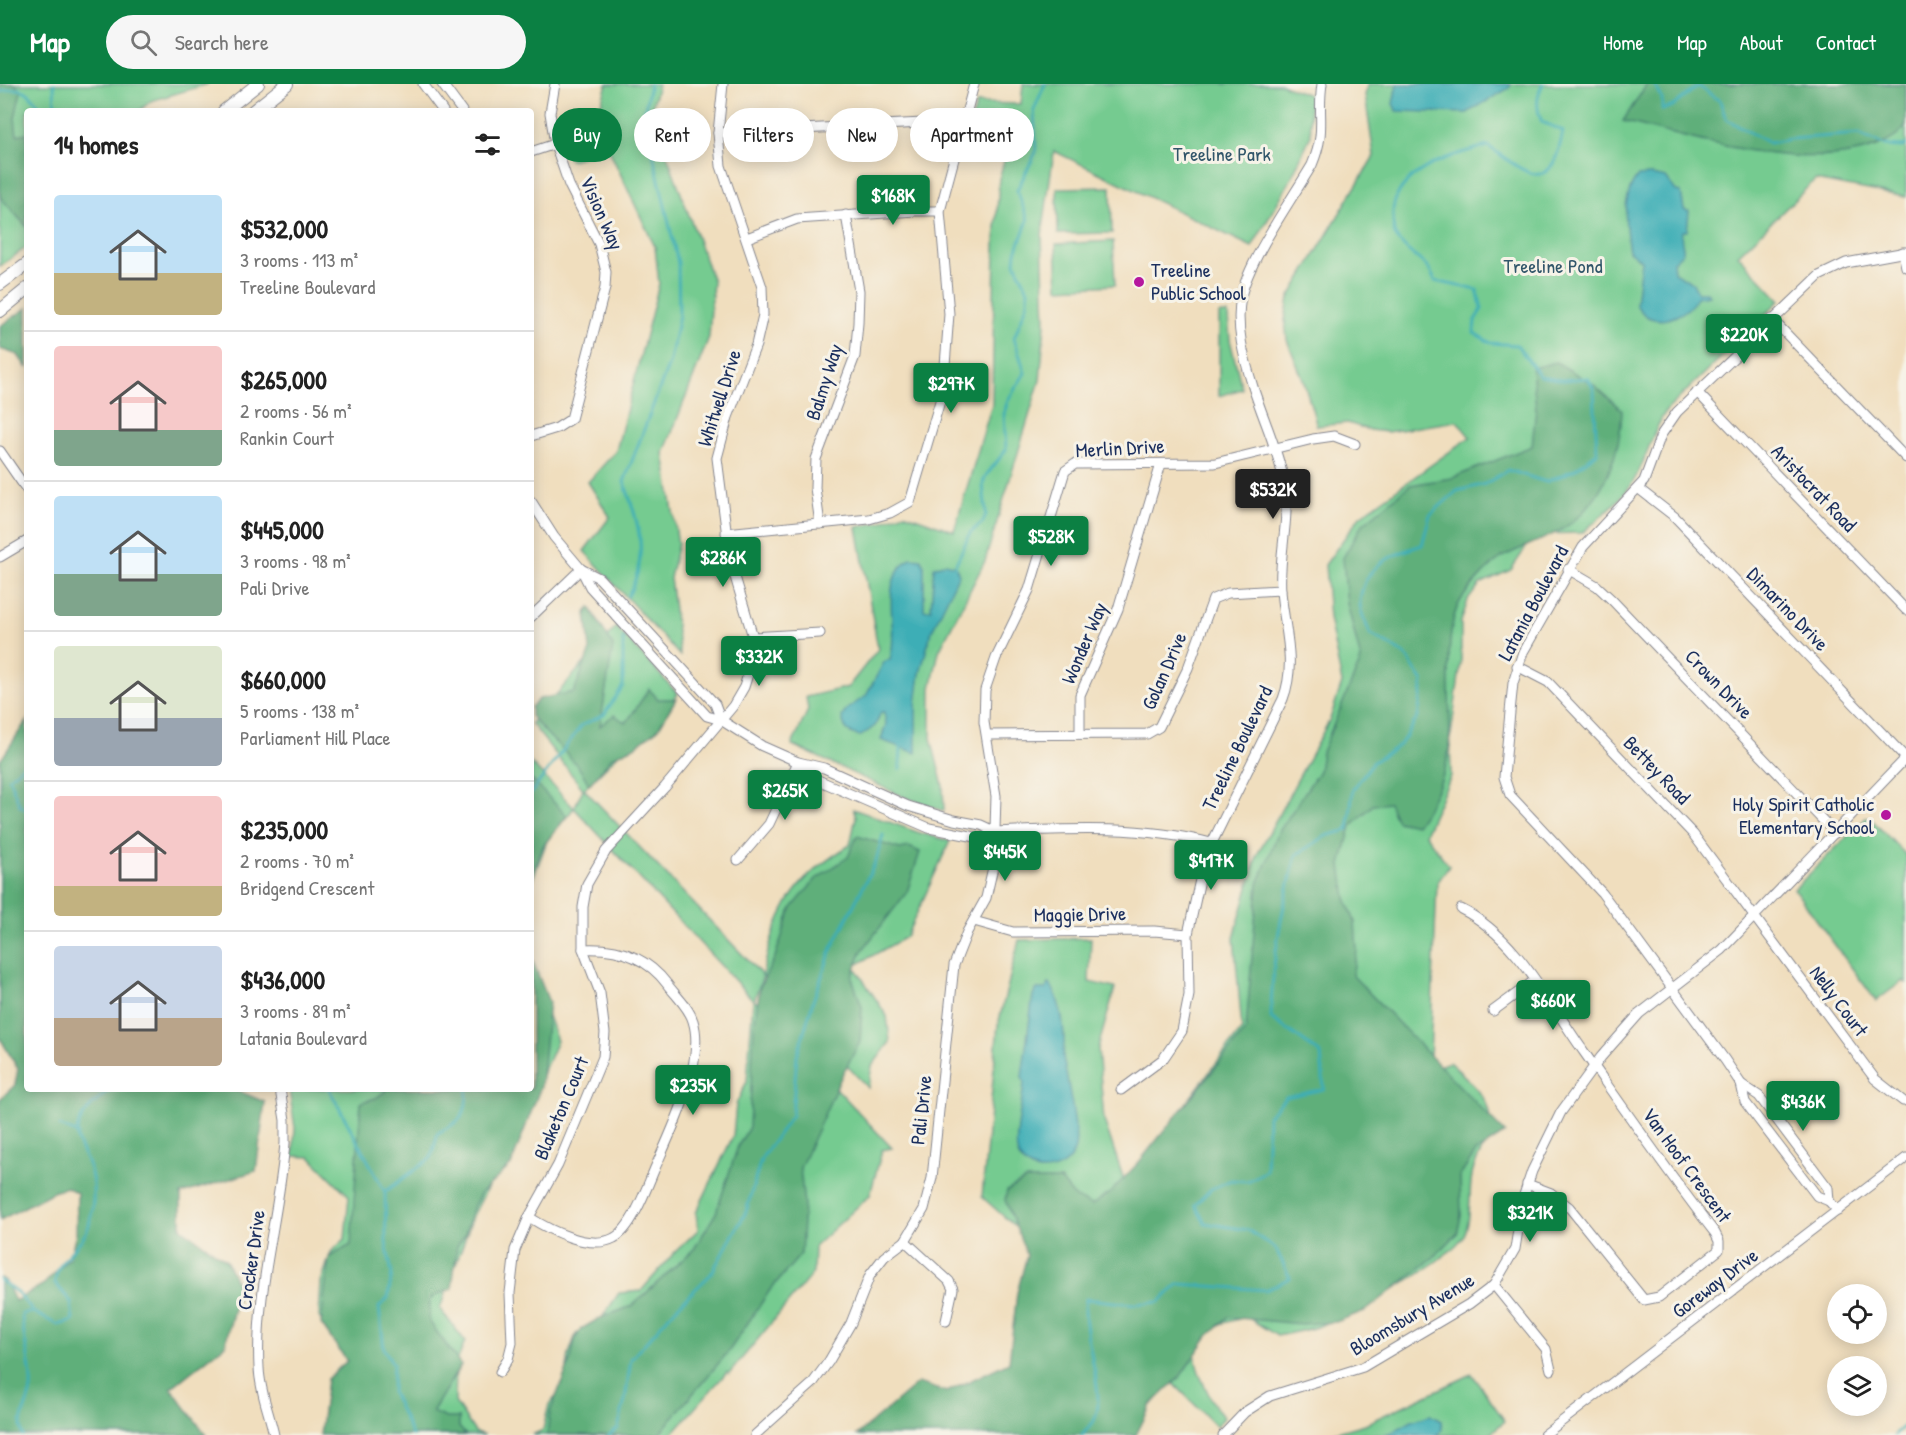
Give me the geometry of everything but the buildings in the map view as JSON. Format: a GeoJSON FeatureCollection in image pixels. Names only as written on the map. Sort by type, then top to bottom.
{"type":"FeatureCollection","features":[{"type":"Feature","properties":{"kind":"main road"},"geometry":{"type":"LineString","coordinates":[[228,108],[258,84]]}},
{"type":"Feature","properties":{"kind":"main road"},"geometry":{"type":"LineString","coordinates":[[257,108],[287,84]]}},
{"type":"Feature","properties":{"kind":"main road"},"geometry":{"type":"LineString","coordinates":[[0,284],[24,266]]}},
{"type":"Feature","properties":{"kind":"main road"},"geometry":{"type":"LineString","coordinates":[[0,311],[24,291]]}},
{"type":"Feature","properties":{"kind":"street"},"geometry":{"type":"LineString","coordinates":[[423,84],[441,108]]}},
{"type":"Feature","properties":{"kind":"street"},"geometry":{"type":"LineString","coordinates":[[442,84],[460,108]]}},
{"type":"Feature","properties":{"kind":"street","name":"Vision Way"},"geometry":{"type":"LineString","coordinates":[[552,125],[550,113],[555,84]]}},
{"type":"Feature","properties":{"kind":"street","name":"Whitwell Drive"},"geometry":{"type":"LineString","coordinates":[[721,720],[744,687],[750,668],[753,637],[732,571],[717,458],[728,417],[756,345],[763,315],[762,287],[721,166],[718,134],[723,84]]}},
{"type":"Feature","properties":{"kind":"street"},"geometry":{"type":"LineString","coordinates":[[968,108],[974,84]]}},
{"type":"Feature","properties":{"kind":"street","name":"Treeline Boulevard"},"geometry":{"type":"LineString","coordinates":[[1121,1090],[1163,1059],[1182,1031],[1189,995],[1188,934],[1211,843],[1287,687],[1290,655],[1281,590],[1287,505],[1275,447],[1253,386],[1241,341],[1241,298],[1250,271],[1316,156],[1322,131],[1322,84]]}},
{"type":"Feature","properties":{"kind":"street"},"geometry":{"type":"LineString","coordinates":[[718,134],[910,124]]}},
{"type":"Feature","properties":{"kind":"street"},"geometry":{"type":"LineString","coordinates":[[534,151],[552,145]]}},
{"type":"Feature","properties":{"kind":"street","name":"Vision Way"},"geometry":{"type":"LineString","coordinates":[[534,435],[562,426],[574,413],[606,281],[603,255],[569,184],[561,162]]}},
{"type":"Feature","properties":{"kind":"street"},"geometry":{"type":"LineString","coordinates":[[726,533],[869,519],[890,513],[910,502],[936,422],[946,362],[948,291],[940,211],[953,162]]}},
{"type":"Feature","properties":{"kind":"street"},"geometry":{"type":"LineString","coordinates":[[747,238],[797,219],[940,211]]}},
{"type":"Feature","properties":{"kind":"street","name":"Balmy Way"},"geometry":{"type":"LineString","coordinates":[[820,524],[815,488],[816,459],[855,357],[858,323],[859,291],[846,216]]}},
{"type":"Feature","properties":{"kind":"street"},"geometry":{"type":"LineString","coordinates":[[1904,252],[1906,267]]}},
{"type":"Feature","properties":{"kind":"street","name":"Latania Boulevard"},"geometry":{"type":"LineString","coordinates":[[1838,1211],[1829,1201],[1817,1196],[1746,1102],[1741,1084],[1602,892],[1507,792],[1504,777],[1513,683],[1517,666],[1568,569],[1583,547],[1639,489],[1668,424],[1697,392],[1810,283],[1846,263],[1904,252]]}},
{"type":"Feature","properties":{"kind":"street"},"geometry":{"type":"LineString","coordinates":[[1772,319],[1906,458]]}},
{"type":"Feature","properties":{"kind":"street","name":"Aristocrat Road"},"geometry":{"type":"LineString","coordinates":[[1697,392],[1906,610]]}},
{"type":"Feature","properties":{"kind":"street","name":"Merlin Drive"},"geometry":{"type":"LineString","coordinates":[[987,735],[984,708],[988,680],[1029,590],[1065,471],[1075,464],[1223,462],[1275,447],[1334,436],[1355,444]]}},
{"type":"Feature","properties":{"kind":"street"},"geometry":{"type":"LineString","coordinates":[[0,451],[24,486]]}},
{"type":"Feature","properties":{"kind":"street","name":"Wonder Way"},"geometry":{"type":"LineString","coordinates":[[1080,734],[1080,695],[1115,618],[1161,464]]}},
{"type":"Feature","properties":{"kind":"street","name":"Dimarino Drive"},"geometry":{"type":"LineString","coordinates":[[1639,489],[1675,517],[1906,758]]}},
{"type":"Feature","properties":{"kind":"street"},"geometry":{"type":"LineString","coordinates":[[534,506],[554,537],[581,569],[590,587],[707,716],[721,720],[751,740],[798,762],[824,768],[914,809],[981,825],[996,832]]}},
{"type":"Feature","properties":{"kind":"street"},"geometry":{"type":"LineString","coordinates":[[0,557],[24,543]]}},
{"type":"Feature","properties":{"kind":"street"},"geometry":{"type":"LineString","coordinates":[[534,614],[581,569]]}},
{"type":"Feature","properties":{"kind":"street"},"geometry":{"type":"LineString","coordinates":[[581,569],[599,578],[615,594],[715,704],[721,720]]}},
{"type":"Feature","properties":{"kind":"street","name":"Crown Drive"},"geometry":{"type":"LineString","coordinates":[[1568,569],[1597,586],[1612,600],[1835,832]]}},
{"type":"Feature","properties":{"kind":"street","name":"Golan Drive"},"geometry":{"type":"LineString","coordinates":[[987,735],[1147,734],[1154,731],[1160,727],[1180,687],[1213,599],[1221,594],[1281,590]]}},
{"type":"Feature","properties":{"kind":"street"},"geometry":{"type":"LineString","coordinates":[[753,637],[820,633]]}},
{"type":"Feature","properties":{"kind":"street","name":"Bettey Road"},"geometry":{"type":"LineString","coordinates":[[1517,666],[1544,679],[1573,707],[1693,834],[1755,916]]}},
{"type":"Feature","properties":{"kind":"street","name":"Blaketon Court"},"geometry":{"type":"LineString","coordinates":[[500,1372],[508,1359],[512,1343],[510,1293],[515,1250],[529,1216],[558,1165],[603,1058],[606,1033],[600,993],[583,949],[584,896],[595,866],[721,720]]}},
{"type":"Feature","properties":{"kind":"street","name":"Pali Drive"},"geometry":{"type":"LineString","coordinates":[[755,1435],[812,1384],[841,1342],[870,1275],[884,1257],[905,1241],[924,1209],[931,1189],[952,980],[958,951],[991,884],[996,832],[996,784],[987,735]]}},
{"type":"Feature","properties":{"kind":"street","name":"Bloomsbury Avenue"},"geometry":{"type":"LineString","coordinates":[[1223,1435],[1245,1412],[1270,1396],[1363,1367],[1469,1304],[1494,1285],[1515,1249],[1527,1184],[1556,1120],[1594,1066],[1628,1024],[1722,950],[1906,758]]}},
{"type":"Feature","properties":{"kind":"street"},"geometry":{"type":"LineString","coordinates":[[798,762],[818,780],[928,828],[981,838],[996,832],[1139,830],[1179,835],[1211,843]]}},
{"type":"Feature","properties":{"kind":"street"},"geometry":{"type":"LineString","coordinates":[[738,860],[769,824],[798,762]]}},
{"type":"Feature","properties":{"kind":"street"},"geometry":{"type":"LineString","coordinates":[[1461,909],[1480,918],[1517,956],[1594,1066]]}},
{"type":"Feature","properties":{"kind":"street","name":"Nelly Court"},"geometry":{"type":"LineString","coordinates":[[1755,916],[1875,1079],[1903,1101]]}},
{"type":"Feature","properties":{"kind":"street","name":"Maggie Drive"},"geometry":{"type":"LineString","coordinates":[[974,921],[1012,932],[1154,931],[1188,934]]}},
{"type":"Feature","properties":{"kind":"street"},"geometry":{"type":"LineString","coordinates":[[529,1216],[542,1225],[579,1239],[595,1242],[616,1238],[628,1225],[646,1190],[680,1112],[690,1080],[695,1048],[693,1020],[660,975],[633,956],[617,951],[583,949]]}},
{"type":"Feature","properties":{"kind":"street"},"geometry":{"type":"LineString","coordinates":[[1493,1011],[1534,981]]}},
{"type":"Feature","properties":{"kind":"street","name":"Van Hoof Crescent"},"geometry":{"type":"LineString","coordinates":[[1527,1184],[1551,1193],[1569,1207],[1644,1300],[1659,1297],[1719,1250],[1719,1241],[1715,1233],[1663,1166],[1594,1066]]}},
{"type":"Feature","properties":{"kind":"street","name":"Latania Boulevard"},"geometry":{"type":"LineString","coordinates":[[1741,1084],[1759,1096],[1814,1169],[1828,1188],[1829,1201]]}},
{"type":"Feature","properties":{"kind":"street","name":"Crocker Drive"},"geometry":{"type":"LineString","coordinates":[[274,1435],[265,1408],[259,1367],[260,1318],[285,1143],[285,1120],[280,1092]]}},
{"type":"Feature","properties":{"kind":"street","name":"Goreway Drive"},"geometry":{"type":"LineString","coordinates":[[1544,1435],[1906,1158]]}},
{"type":"Feature","properties":{"kind":"street"},"geometry":{"type":"LineString","coordinates":[[905,1241],[949,1281],[953,1289],[946,1322]]}},
{"type":"Feature","properties":{"kind":"street"},"geometry":{"type":"LineString","coordinates":[[1494,1285],[1546,1349],[1551,1370]]}},
{"type":"Feature","properties":{"kind":"green space"},"geometry":{"type":"Polygon","coordinates":[[[0,84],[208,84],[151,101],[143,108],[24,108],[24,249],[0,266],[0,84]]]}},
{"type":"Feature","properties":{"kind":"green space"},"geometry":{"type":"Polygon","coordinates":[[[0,84],[15,84],[21,91],[15,118],[17,135],[24,134],[24,224],[0,197],[0,84]]]}},
{"type":"Feature","properties":{"kind":"green space"},"geometry":{"type":"Polygon","coordinates":[[[607,84],[658,84],[652,108],[634,108],[634,162],[670,162],[713,281],[709,337],[664,453],[678,544],[670,578],[680,656],[584,551],[610,517],[588,482],[616,451],[659,284],[655,247],[615,162],[622,162],[622,108],[600,108],[607,84]]]}},
{"type":"Feature","properties":{"kind":"green space","name":"Treeline Park"},"geometry":{"type":"Polygon","coordinates":[[[1023,84],[1281,84],[1309,95],[1311,135],[1289,183],[1252,247],[1054,151],[1042,235],[1045,324],[1040,380],[985,561],[939,651],[931,688],[931,738],[943,786],[944,811],[904,797],[792,745],[808,710],[806,697],[848,687],[878,649],[857,527],[881,522],[904,513],[954,531],[992,404],[995,245],[999,179],[1004,162],[1034,162],[1034,108],[975,108],[977,103],[1021,104],[1023,84]]]}},
{"type":"Feature","properties":{"kind":"green space","name":"Treeline Pond"},"geometry":{"type":"Polygon","coordinates":[[[1368,84],[1906,84],[1906,197],[1815,180],[1738,255],[1780,300],[1666,411],[1637,475],[1626,491],[1582,533],[1535,534],[1511,570],[1480,584],[1468,600],[1461,622],[1461,661],[1450,742],[1451,776],[1425,834],[1449,866],[1437,883],[1430,1059],[1436,1067],[1449,1062],[1481,1094],[1489,1114],[1490,1125],[1487,1138],[1472,1175],[1467,1228],[1455,1246],[1421,1272],[1376,1299],[1322,1325],[1277,1336],[1247,1317],[1208,1327],[1197,1345],[1195,1355],[1204,1384],[1224,1418],[1216,1426],[1038,1247],[982,1197],[998,1025],[1019,940],[1091,938],[1089,982],[1115,988],[1098,1048],[1104,1120],[1124,1180],[1132,1175],[1242,1029],[1234,938],[1257,855],[1330,719],[1342,683],[1329,618],[1325,565],[1360,516],[1470,437],[1457,421],[1387,432],[1369,430],[1348,423],[1317,426],[1304,382],[1287,340],[1285,320],[1289,298],[1374,156],[1365,95],[1368,84]]]}},
{"type":"Feature","properties":{"kind":"green space"},"geometry":{"type":"Polygon","coordinates":[[[1647,84],[1906,84],[1906,125],[1900,134],[1891,140],[1857,153],[1790,156],[1755,152],[1623,121],[1647,84]]]}},
{"type":"Feature","properties":{"kind":"green space"},"geometry":{"type":"Polygon","coordinates":[[[1111,187],[1112,233],[1058,234],[1057,188],[1111,187]]]}},
{"type":"Feature","properties":{"kind":"green space"},"geometry":{"type":"Polygon","coordinates":[[[1113,241],[1115,285],[1058,288],[1056,244],[1113,241]]]}},
{"type":"Feature","properties":{"kind":"green space"},"geometry":{"type":"Polygon","coordinates":[[[24,310],[24,364],[18,355],[0,349],[0,326],[24,310]]]}},
{"type":"Feature","properties":{"kind":"green space"},"geometry":{"type":"Polygon","coordinates":[[[1219,314],[1228,314],[1230,340],[1242,389],[1219,396],[1219,314]]]}},
{"type":"Feature","properties":{"kind":"green space"},"geometry":{"type":"Polygon","coordinates":[[[1556,362],[1593,384],[1622,410],[1618,442],[1608,472],[1593,500],[1571,523],[1501,558],[1480,576],[1463,597],[1456,611],[1452,628],[1449,669],[1449,746],[1448,757],[1438,788],[1416,825],[1397,821],[1389,803],[1373,805],[1351,826],[1341,865],[1346,898],[1355,922],[1357,951],[1352,975],[1505,1133],[1476,1152],[1460,1176],[1461,1216],[1457,1234],[1434,1257],[1367,1310],[1336,1322],[1301,1324],[1228,1317],[1208,1336],[1180,1377],[1151,1405],[1136,1435],[857,1435],[918,1383],[947,1392],[1009,1362],[1017,1293],[1027,1255],[1005,1200],[1007,1191],[1025,1180],[1061,1180],[1075,1198],[1092,1205],[1109,1194],[1139,1162],[1246,1030],[1258,884],[1278,833],[1319,771],[1322,752],[1361,660],[1347,603],[1343,558],[1362,525],[1410,485],[1452,478],[1532,446],[1536,408],[1532,368],[1556,362]]]}},
{"type":"Feature","properties":{"kind":"green space"},"geometry":{"type":"Polygon","coordinates":[[[590,607],[613,646],[600,726],[614,715],[626,723],[649,689],[658,699],[676,699],[658,729],[634,747],[612,757],[589,785],[577,766],[534,720],[534,704],[539,699],[574,692],[590,650],[586,613],[590,607]]]}},
{"type":"Feature","properties":{"kind":"green space"},"geometry":{"type":"Polygon","coordinates":[[[616,627],[678,694],[584,789],[762,975],[776,926],[791,897],[821,865],[850,845],[856,817],[853,809],[920,833],[950,841],[906,937],[854,966],[887,1016],[890,1042],[872,1066],[868,1088],[763,976],[754,1000],[892,1148],[882,1150],[870,1195],[814,1247],[813,1273],[729,1374],[727,1372],[671,1435],[532,1435],[543,1430],[549,1404],[564,1388],[569,1354],[576,1334],[599,1322],[619,1293],[641,1291],[674,1253],[698,1230],[696,1213],[733,1136],[736,1104],[747,1081],[753,1000],[574,808],[583,789],[534,727],[534,720],[616,627]]]}},
{"type":"Feature","properties":{"kind":"green space"},"geometry":{"type":"Polygon","coordinates":[[[24,725],[24,1092],[241,1092],[265,1102],[256,1171],[181,1194],[181,1228],[226,1260],[239,1288],[225,1345],[171,1388],[206,1435],[0,1435],[0,1278],[6,1282],[15,1301],[44,1284],[70,1257],[76,1233],[77,1193],[67,1187],[0,1220],[0,1099],[15,1085],[18,1069],[0,1038],[0,761],[24,725]]]}},
{"type":"Feature","properties":{"kind":"green space"},"geometry":{"type":"Polygon","coordinates":[[[534,766],[574,808],[547,841],[534,876],[534,766]]]}},
{"type":"Feature","properties":{"kind":"green space"},"geometry":{"type":"Polygon","coordinates":[[[534,782],[567,816],[543,846],[534,870],[534,782]]]}},
{"type":"Feature","properties":{"kind":"green space"},"geometry":{"type":"Polygon","coordinates":[[[1866,818],[1871,819],[1906,855],[1906,983],[1903,981],[1876,1001],[1794,889],[1866,818]]]}},
{"type":"Feature","properties":{"kind":"green space"},"geometry":{"type":"Polygon","coordinates":[[[857,836],[900,849],[909,847],[920,852],[907,892],[861,952],[852,978],[862,1007],[860,1042],[843,1073],[800,1168],[804,1204],[801,1254],[770,1290],[729,1351],[658,1435],[547,1435],[550,1412],[571,1359],[575,1339],[581,1329],[598,1319],[632,1306],[694,1249],[716,1213],[738,1146],[749,1127],[754,1027],[760,987],[775,957],[791,909],[816,879],[848,857],[857,836]]]}},
{"type":"Feature","properties":{"kind":"green space"},"geometry":{"type":"Polygon","coordinates":[[[534,964],[549,1002],[541,1086],[511,1165],[481,1193],[474,1205],[465,1235],[457,1246],[452,1289],[430,1298],[429,1321],[461,1365],[432,1412],[446,1418],[459,1418],[459,1427],[466,1435],[320,1435],[327,1379],[347,1361],[321,1324],[329,1257],[351,1245],[361,1102],[376,1098],[384,1092],[534,1092],[534,964]]]}},
{"type":"Feature","properties":{"kind":"green space"},"geometry":{"type":"Polygon","coordinates":[[[534,976],[557,1041],[521,1123],[473,1216],[440,1309],[465,1341],[456,1365],[455,1402],[475,1432],[485,1435],[328,1435],[327,1379],[347,1361],[319,1317],[321,1282],[331,1252],[345,1239],[349,1196],[310,1157],[293,1156],[295,1128],[289,1092],[534,1092],[534,976]]]}},
{"type":"Feature","properties":{"kind":"green space"},"geometry":{"type":"Polygon","coordinates":[[[1472,1374],[1505,1421],[1488,1435],[1327,1435],[1365,1424],[1472,1374]]]}},
{"type":"Feature","properties":{"kind":"water"},"geometry":{"type":"Polygon","coordinates":[[[1397,84],[1511,84],[1509,88],[1467,113],[1397,111],[1393,104],[1397,84]]]}},
{"type":"Feature","properties":{"kind":"water"},"geometry":{"type":"Polygon","coordinates":[[[1651,175],[1666,178],[1676,191],[1681,192],[1684,210],[1689,211],[1687,231],[1682,231],[1681,236],[1682,254],[1673,261],[1674,272],[1693,283],[1697,292],[1707,292],[1709,295],[1697,297],[1682,313],[1661,320],[1646,316],[1636,305],[1641,260],[1629,251],[1626,222],[1627,202],[1633,184],[1638,176],[1651,175]]]}},
{"type":"Feature","properties":{"kind":"water"},"geometry":{"type":"Polygon","coordinates":[[[911,558],[921,559],[924,565],[924,610],[931,609],[934,567],[946,563],[955,566],[959,574],[931,633],[920,673],[916,704],[916,753],[881,740],[886,724],[884,712],[881,712],[875,726],[861,736],[848,731],[842,717],[847,709],[866,696],[884,662],[890,659],[894,578],[900,567],[911,558]]]}},
{"type":"Feature","properties":{"kind":"water"},"geometry":{"type":"Polygon","coordinates":[[[1048,984],[1055,993],[1062,1019],[1063,1056],[1076,1140],[1071,1157],[1065,1164],[1056,1169],[1037,1171],[1022,1161],[1016,1146],[1033,995],[1037,989],[1046,989],[1048,984]]]}},
{"type":"Feature","properties":{"kind":"water"},"geometry":{"type":"Polygon","coordinates":[[[1430,1415],[1441,1421],[1442,1430],[1438,1435],[1387,1435],[1412,1421],[1430,1415]]]}},
{"type":"Feature","properties":{"kind":"waterway"},"geometry":{"type":"LineString","coordinates":[[54,84],[55,108]]}},
{"type":"Feature","properties":{"kind":"waterway"},"geometry":{"type":"LineString","coordinates":[[628,596],[639,567],[640,539],[624,482],[670,361],[679,315],[678,263],[644,114],[650,84]]}},
{"type":"Feature","properties":{"kind":"waterway"},"geometry":{"type":"LineString","coordinates":[[954,568],[970,533],[983,522],[986,514],[983,484],[985,477],[1006,450],[1004,413],[1008,400],[1025,373],[1014,338],[1028,302],[1028,290],[1015,263],[1016,252],[1028,220],[1017,190],[1036,152],[1034,110],[1045,84]]}},
{"type":"Feature","properties":{"kind":"waterway"},"geometry":{"type":"LineString","coordinates":[[1082,1435],[1094,1421],[1098,1395],[1087,1329],[1086,1299],[1134,1304],[1159,1302],[1179,1284],[1266,1290],[1290,1278],[1276,1249],[1248,1230],[1205,1223],[1195,1205],[1211,1189],[1231,1180],[1248,1181],[1266,1171],[1268,1116],[1286,1097],[1324,1089],[1321,1054],[1271,1018],[1275,956],[1291,875],[1296,855],[1326,836],[1348,830],[1353,789],[1373,762],[1400,745],[1418,717],[1423,682],[1405,654],[1370,634],[1360,606],[1362,589],[1367,579],[1380,563],[1422,545],[1430,515],[1457,491],[1485,484],[1508,470],[1546,482],[1574,470],[1597,453],[1594,390],[1588,378],[1564,380],[1540,376],[1517,345],[1491,343],[1474,333],[1475,320],[1482,309],[1477,290],[1435,281],[1423,263],[1401,244],[1393,228],[1394,203],[1401,189],[1412,178],[1441,160],[1488,146],[1526,171],[1536,174],[1544,173],[1552,166],[1563,131],[1542,122],[1538,103],[1543,84]]}},
{"type":"Feature","properties":{"kind":"waterway"},"geometry":{"type":"LineString","coordinates":[[1654,84],[1662,98],[1662,110],[1673,106],[1698,86],[1720,101],[1726,119],[1769,143],[1790,139],[1859,134],[1885,146],[1906,145]]}},
{"type":"Feature","properties":{"kind":"waterway"},"geometry":{"type":"LineString","coordinates":[[0,92],[21,89],[26,91],[41,108]]}},
{"type":"Feature","properties":{"kind":"waterway"},"geometry":{"type":"LineString","coordinates":[[534,789],[582,725],[604,715],[623,686],[623,638]]}},
{"type":"Feature","properties":{"kind":"waterway"},"geometry":{"type":"LineString","coordinates":[[900,769],[901,747]]}},
{"type":"Feature","properties":{"kind":"waterway"},"geometry":{"type":"LineString","coordinates":[[24,765],[9,778],[20,806],[24,808]]}},
{"type":"Feature","properties":{"kind":"waterway"},"geometry":{"type":"LineString","coordinates":[[609,1435],[618,1428],[631,1359],[676,1308],[711,1274],[746,1212],[761,1159],[792,1115],[797,1056],[813,1001],[832,948],[876,861],[883,835]]}},
{"type":"Feature","properties":{"kind":"waterway"},"geometry":{"type":"LineString","coordinates":[[0,1280],[18,1293],[33,1312],[58,1325],[73,1321],[71,1302],[55,1283],[60,1266],[86,1233],[92,1210],[94,1195],[91,1173],[78,1142],[77,1132],[80,1121],[87,1111],[107,1092]]}},
{"type":"Feature","properties":{"kind":"waterway"},"geometry":{"type":"LineString","coordinates":[[331,1092],[385,1192],[386,1243],[392,1273],[388,1298],[379,1307],[384,1349],[393,1364],[392,1392],[412,1435]]}},
{"type":"Feature","properties":{"kind":"waterway"},"geometry":{"type":"LineString","coordinates":[[385,1192],[431,1158],[438,1133],[462,1117],[466,1106],[467,1092]]}},
{"type":"Feature","properties":{"kind":"waterway"},"geometry":{"type":"LineString","coordinates":[[60,1126],[78,1134]]}},
{"type":"Feature","properties":{"kind":"waterway"},"geometry":{"type":"LineString","coordinates":[[23,1435],[21,1424],[30,1395],[31,1381],[22,1314],[33,1312]]}},
{"type":"Feature","properties":{"kind":"waterway"},"geometry":{"type":"LineString","coordinates":[[1895,1435],[1906,1424]]}},
{"type":"Feature","properties":{"kind":"place","name":"Treeline Public School"},"geometry":{"type":"Point","coordinates":[1139,282]}},
{"type":"Feature","properties":{"kind":"place","name":"Holy Spirit Catholic Elementary School"},"geometry":{"type":"Point","coordinates":[1886,815]}}]}
